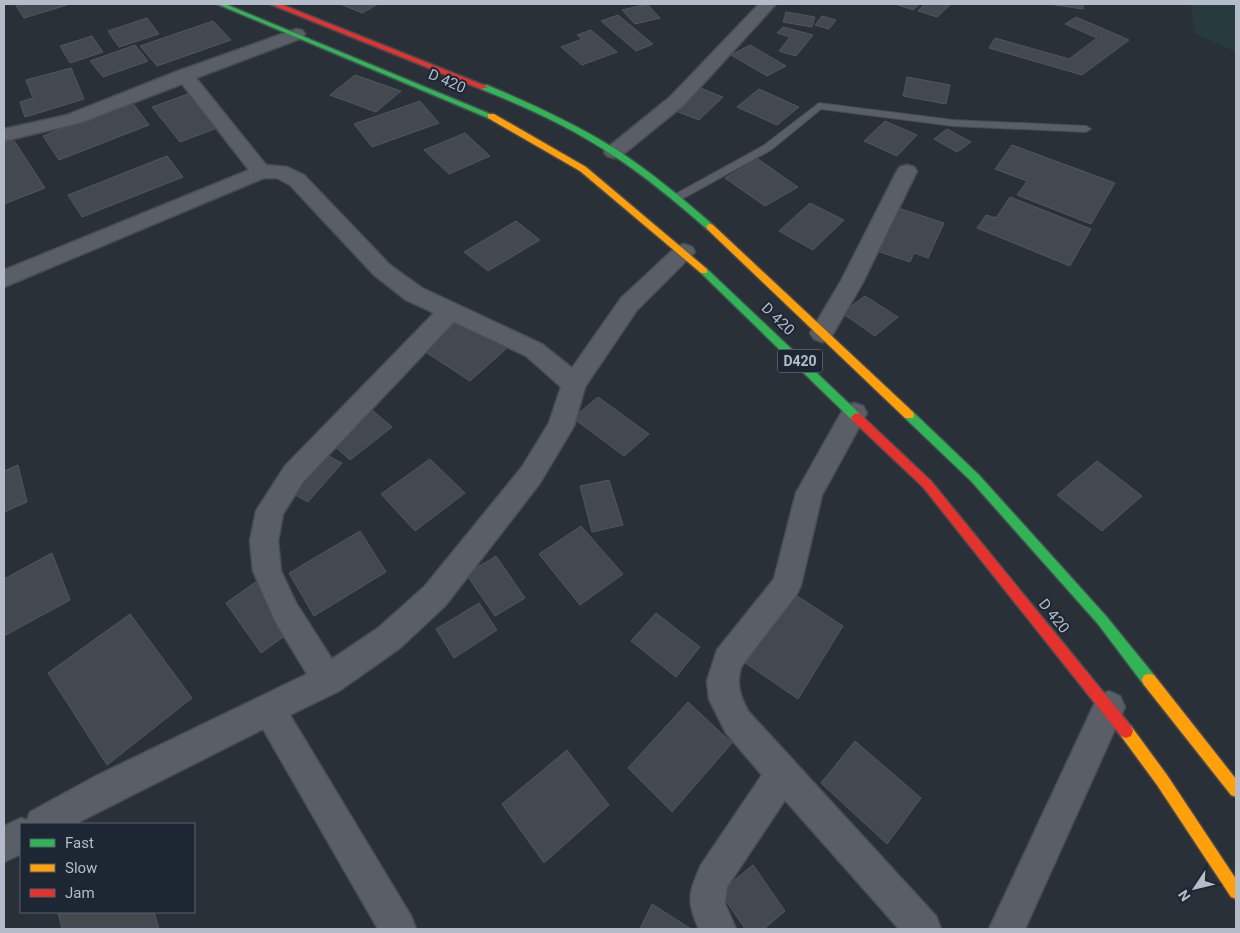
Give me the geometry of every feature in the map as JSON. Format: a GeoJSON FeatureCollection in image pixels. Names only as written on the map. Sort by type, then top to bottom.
{"type":"FeatureCollection","features":[{"type":"Feature","properties":{"kind":"highway","name":"D 420"},"geometry":{"type":"LineString","coordinates":[[220,4],[501,120],[583,169],[684,252],[927,484],[1109,707],[1162,780],[1236,892]]}},
{"type":"Feature","properties":{"kind":"highway","name":"D420"},"geometry":{"type":"LineString","coordinates":[[274,4],[531,106],[614,152],[676,198],[975,478],[1102,620],[1236,790]]}},
{"type":"Feature","properties":{"kind":"street"},"geometry":{"type":"LineString","coordinates":[[614,152],[677,101],[768,4]]}},
{"type":"Feature","properties":{"kind":"street"},"geometry":{"type":"LineString","coordinates":[[4,135],[74,119],[184,75],[296,34]]}},
{"type":"Feature","properties":{"kind":"street"},"geometry":{"type":"LineString","coordinates":[[184,75],[261,172]]}},
{"type":"Feature","properties":{"kind":"street"},"geometry":{"type":"LineString","coordinates":[[4,279],[261,172],[280,171],[297,180],[382,270],[414,294],[504,334],[534,350],[574,384]]}},
{"type":"Feature","properties":{"kind":"street"},"geometry":{"type":"LineString","coordinates":[[822,333],[852,282],[907,171]]}},
{"type":"Feature","properties":{"kind":"street"},"geometry":{"type":"LineString","coordinates":[[44,823],[108,788],[328,680],[389,638],[435,596],[531,475],[561,426],[574,384],[629,304],[684,252]]}},
{"type":"Feature","properties":{"kind":"street"},"geometry":{"type":"LineString","coordinates":[[328,680],[286,613],[268,571],[264,540],[270,511],[294,474],[450,311]]}},
{"type":"Feature","properties":{"kind":"street"},"geometry":{"type":"LineString","coordinates":[[854,413],[809,492],[787,585],[728,660],[722,681],[725,699],[737,722],[923,929]]}},
{"type":"Feature","properties":{"kind":"street"},"geometry":{"type":"LineString","coordinates":[[1007,929],[1109,707]]}},
{"type":"Feature","properties":{"kind":"street"},"geometry":{"type":"LineString","coordinates":[[269,709],[398,929]]}},
{"type":"Feature","properties":{"kind":"street"},"geometry":{"type":"LineString","coordinates":[[718,929],[707,910],[706,893],[713,877],[783,773]]}},
{"type":"Feature","properties":{"kind":"street"},"geometry":{"type":"LineString","coordinates":[[4,845],[20,837]]}},
{"type":"Feature","properties":{"kind":"lane"},"geometry":{"type":"LineString","coordinates":[[676,198],[767,148],[819,106],[954,123],[1086,129]]}},
{"type":"Feature","properties":{"kind":"green space"},"geometry":{"type":"Polygon","coordinates":[[[1191,4],[1236,4],[1236,52],[1194,33],[1191,4]]]}},
{"type":"Feature","properties":{"kind":"building"},"geometry":{"type":"Polygon","coordinates":[[[15,4],[66,4],[67,5],[24,18],[15,4]]]}},
{"type":"Feature","properties":{"kind":"building"},"geometry":{"type":"Polygon","coordinates":[[[340,4],[378,4],[362,13],[340,4]]]}},
{"type":"Feature","properties":{"kind":"building"},"geometry":{"type":"Polygon","coordinates":[[[647,4],[660,18],[635,24],[622,10],[647,4]]]}},
{"type":"Feature","properties":{"kind":"building"},"geometry":{"type":"Polygon","coordinates":[[[895,4],[920,4],[913,10],[895,4]]]}},
{"type":"Feature","properties":{"kind":"building"},"geometry":{"type":"Polygon","coordinates":[[[925,4],[951,4],[937,17],[918,11],[925,4]]]}},
{"type":"Feature","properties":{"kind":"building"},"geometry":{"type":"Polygon","coordinates":[[[1049,4],[1083,4],[1083,9],[1049,4]]]}},
{"type":"Feature","properties":{"kind":"building"},"geometry":{"type":"Polygon","coordinates":[[[786,12],[815,17],[812,27],[783,22],[786,12]]]}},
{"type":"Feature","properties":{"kind":"building"},"geometry":{"type":"Polygon","coordinates":[[[618,15],[653,44],[636,51],[601,21],[618,15]]]}},
{"type":"Feature","properties":{"kind":"building"},"geometry":{"type":"Polygon","coordinates":[[[822,16],[836,20],[829,29],[815,25],[822,16]]]}},
{"type":"Feature","properties":{"kind":"building"},"geometry":{"type":"Polygon","coordinates":[[[1076,17],[1129,40],[1082,75],[989,48],[995,38],[1069,59],[1097,38],[1065,24],[1076,17]]]}},
{"type":"Feature","properties":{"kind":"building"},"geometry":{"type":"Polygon","coordinates":[[[147,18],[159,34],[119,47],[108,31],[147,18]]]}},
{"type":"Feature","properties":{"kind":"building"},"geometry":{"type":"Polygon","coordinates":[[[213,21],[231,40],[157,66],[140,46],[213,21]]]}},
{"type":"Feature","properties":{"kind":"building"},"geometry":{"type":"Polygon","coordinates":[[[783,27],[813,35],[796,56],[779,51],[790,37],[777,33],[783,27]]]}},
{"type":"Feature","properties":{"kind":"building"},"geometry":{"type":"Polygon","coordinates":[[[591,30],[617,52],[582,65],[561,47],[582,39],[577,35],[591,30]]]}},
{"type":"Feature","properties":{"kind":"building"},"geometry":{"type":"Polygon","coordinates":[[[92,36],[103,52],[70,63],[60,46],[92,36]]]}},
{"type":"Feature","properties":{"kind":"building"},"geometry":{"type":"Polygon","coordinates":[[[135,45],[148,61],[103,77],[90,61],[135,45]]]}},
{"type":"Feature","properties":{"kind":"building"},"geometry":{"type":"Polygon","coordinates":[[[750,45],[786,66],[767,76],[731,55],[750,45]]]}},
{"type":"Feature","properties":{"kind":"building"},"geometry":{"type":"Polygon","coordinates":[[[71,68],[84,99],[25,117],[20,102],[33,98],[26,80],[71,68]]]}},
{"type":"Feature","properties":{"kind":"building"},"geometry":{"type":"Polygon","coordinates":[[[355,75],[401,91],[376,112],[330,95],[355,75]]]}},
{"type":"Feature","properties":{"kind":"building"},"geometry":{"type":"Polygon","coordinates":[[[907,77],[950,85],[946,104],[903,96],[907,77]]]}},
{"type":"Feature","properties":{"kind":"building"},"geometry":{"type":"Polygon","coordinates":[[[695,86],[723,97],[699,120],[671,109],[695,86]]]}},
{"type":"Feature","properties":{"kind":"building"},"geometry":{"type":"Polygon","coordinates":[[[759,89],[799,107],[777,125],[737,107],[759,89]]]}},
{"type":"Feature","properties":{"kind":"building"},"geometry":{"type":"Polygon","coordinates":[[[188,94],[217,128],[180,142],[152,107],[188,94]]]}},
{"type":"Feature","properties":{"kind":"building"},"geometry":{"type":"Polygon","coordinates":[[[420,101],[439,123],[372,147],[354,124],[420,101]]]}},
{"type":"Feature","properties":{"kind":"building"},"geometry":{"type":"Polygon","coordinates":[[[132,102],[149,125],[59,160],[43,136],[132,102]]]}},
{"type":"Feature","properties":{"kind":"building"},"geometry":{"type":"Polygon","coordinates":[[[885,121],[917,135],[897,156],[864,141],[885,121]]]}},
{"type":"Feature","properties":{"kind":"building"},"geometry":{"type":"Polygon","coordinates":[[[947,129],[971,142],[957,152],[934,139],[947,129]]]}},
{"type":"Feature","properties":{"kind":"building"},"geometry":{"type":"Polygon","coordinates":[[[465,133],[490,156],[449,174],[424,150],[465,133]]]}},
{"type":"Feature","properties":{"kind":"building"},"geometry":{"type":"Polygon","coordinates":[[[13,139],[45,188],[4,204],[4,142],[13,139]]]}},
{"type":"Feature","properties":{"kind":"building"},"geometry":{"type":"Polygon","coordinates":[[[1012,145],[1115,183],[1091,224],[1017,195],[1027,181],[995,169],[1012,145]]]}},
{"type":"Feature","properties":{"kind":"building"},"geometry":{"type":"Polygon","coordinates":[[[167,156],[183,177],[82,217],[68,195],[167,156]]]}},
{"type":"Feature","properties":{"kind":"building"},"geometry":{"type":"Polygon","coordinates":[[[758,159],[798,187],[765,206],[725,178],[758,159]]]}},
{"type":"Feature","properties":{"kind":"building"},"geometry":{"type":"Polygon","coordinates":[[[1010,197],[1091,229],[1070,266],[977,228],[986,215],[996,218],[1010,197]]]}},
{"type":"Feature","properties":{"kind":"building"},"geometry":{"type":"Polygon","coordinates":[[[810,203],[844,220],[813,250],[779,231],[810,203]]]}},
{"type":"Feature","properties":{"kind":"building"},"geometry":{"type":"Polygon","coordinates":[[[895,207],[944,223],[928,258],[914,253],[910,262],[874,250],[895,207]]]}},
{"type":"Feature","properties":{"kind":"building"},"geometry":{"type":"Polygon","coordinates":[[[516,221],[540,240],[488,271],[464,252],[516,221]]]}},
{"type":"Feature","properties":{"kind":"building"},"geometry":{"type":"Polygon","coordinates":[[[865,296],[898,317],[875,336],[842,313],[865,296]]]}},
{"type":"Feature","properties":{"kind":"building"},"geometry":{"type":"Polygon","coordinates":[[[458,318],[507,348],[470,381],[421,349],[458,318]]]}},
{"type":"Feature","properties":{"kind":"building"},"geometry":{"type":"Polygon","coordinates":[[[598,397],[649,434],[624,456],[573,418],[598,397]]]}},
{"type":"Feature","properties":{"kind":"building"},"geometry":{"type":"Polygon","coordinates":[[[371,409],[392,427],[350,460],[329,441],[371,409]]]}},
{"type":"Feature","properties":{"kind":"building"},"geometry":{"type":"Polygon","coordinates":[[[321,452],[342,463],[308,502],[286,490],[321,452]]]}},
{"type":"Feature","properties":{"kind":"building"},"geometry":{"type":"Polygon","coordinates":[[[430,459],[465,493],[415,531],[381,494],[430,459]]]}},
{"type":"Feature","properties":{"kind":"building"},"geometry":{"type":"Polygon","coordinates":[[[1097,461],[1142,496],[1102,531],[1057,495],[1097,461]]]}},
{"type":"Feature","properties":{"kind":"building"},"geometry":{"type":"Polygon","coordinates":[[[18,465],[27,502],[4,512],[4,471],[18,465]]]}},
{"type":"Feature","properties":{"kind":"building"},"geometry":{"type":"Polygon","coordinates":[[[609,480],[623,525],[592,532],[580,486],[609,480]]]}},
{"type":"Feature","properties":{"kind":"building"},"geometry":{"type":"Polygon","coordinates":[[[581,526],[623,574],[580,605],[539,554],[581,526]]]}},
{"type":"Feature","properties":{"kind":"building"},"geometry":{"type":"Polygon","coordinates":[[[360,531],[386,572],[314,616],[289,573],[360,531]]]}},
{"type":"Feature","properties":{"kind":"building"},"geometry":{"type":"Polygon","coordinates":[[[52,553],[70,600],[4,636],[4,579],[52,553]]]}},
{"type":"Feature","properties":{"kind":"building"},"geometry":{"type":"Polygon","coordinates":[[[496,556],[525,598],[495,616],[466,574],[496,556]]]}},
{"type":"Feature","properties":{"kind":"building"},"geometry":{"type":"Polygon","coordinates":[[[257,581],[293,630],[261,653],[226,603],[257,581]]]}},
{"type":"Feature","properties":{"kind":"building"},"geometry":{"type":"Polygon","coordinates":[[[791,592],[843,626],[798,699],[744,662],[791,592]]]}},
{"type":"Feature","properties":{"kind":"building"},"geometry":{"type":"Polygon","coordinates":[[[479,603],[497,630],[454,658],[436,629],[479,603]]]}},
{"type":"Feature","properties":{"kind":"building"},"geometry":{"type":"Polygon","coordinates":[[[656,613],[700,647],[676,677],[631,641],[656,613]]]}},
{"type":"Feature","properties":{"kind":"building"},"geometry":{"type":"Polygon","coordinates":[[[130,614],[192,698],[107,765],[48,673],[130,614]]]}},
{"type":"Feature","properties":{"kind":"building"},"geometry":{"type":"Polygon","coordinates":[[[688,702],[732,743],[672,812],[628,768],[688,702]]]}},
{"type":"Feature","properties":{"kind":"building"},"geometry":{"type":"Polygon","coordinates":[[[855,741],[921,798],[887,844],[821,783],[855,741]]]}},
{"type":"Feature","properties":{"kind":"building"},"geometry":{"type":"Polygon","coordinates":[[[567,750],[609,805],[544,863],[502,804],[567,750]]]}},
{"type":"Feature","properties":{"kind":"building"},"geometry":{"type":"Polygon","coordinates":[[[753,865],[785,911],[764,929],[745,929],[720,892],[753,865]]]}},
{"type":"Feature","properties":{"kind":"building"},"geometry":{"type":"Polygon","coordinates":[[[652,904],[691,929],[640,929],[652,904]]]}},
{"type":"Feature","properties":{"kind":"building"},"geometry":{"type":"Polygon","coordinates":[[[58,913],[154,913],[159,929],[62,929],[58,913]]]}},
{"type":"Feature","properties":{"kind":"traffic: fast"},"geometry":{"type":"LineString","coordinates":[[220,4],[491,116]]}},
{"type":"Feature","properties":{"kind":"traffic: fast"},"geometry":{"type":"LineString","coordinates":[[484,87],[550,116],[583,133],[627,160],[710,227]]}},
{"type":"Feature","properties":{"kind":"traffic: fast"},"geometry":{"type":"LineString","coordinates":[[704,271],[856,417]]}},
{"type":"Feature","properties":{"kind":"traffic: fast"},"geometry":{"type":"LineString","coordinates":[[909,415],[975,478],[1102,620],[1149,680]]}},
{"type":"Feature","properties":{"kind":"traffic: slow"},"geometry":{"type":"LineString","coordinates":[[491,116],[583,169],[704,271]]}},
{"type":"Feature","properties":{"kind":"traffic: slow"},"geometry":{"type":"LineString","coordinates":[[710,227],[909,415]]}},
{"type":"Feature","properties":{"kind":"traffic: slow"},"geometry":{"type":"LineString","coordinates":[[1149,680],[1236,790]]}},
{"type":"Feature","properties":{"kind":"traffic: slow"},"geometry":{"type":"LineString","coordinates":[[1126,731],[1162,780],[1236,892]]}},
{"type":"Feature","properties":{"kind":"traffic: jam"},"geometry":{"type":"LineString","coordinates":[[274,4],[484,87]]}},
{"type":"Feature","properties":{"kind":"traffic: jam"},"geometry":{"type":"LineString","coordinates":[[856,417],[927,484],[1126,731]]}}]}
